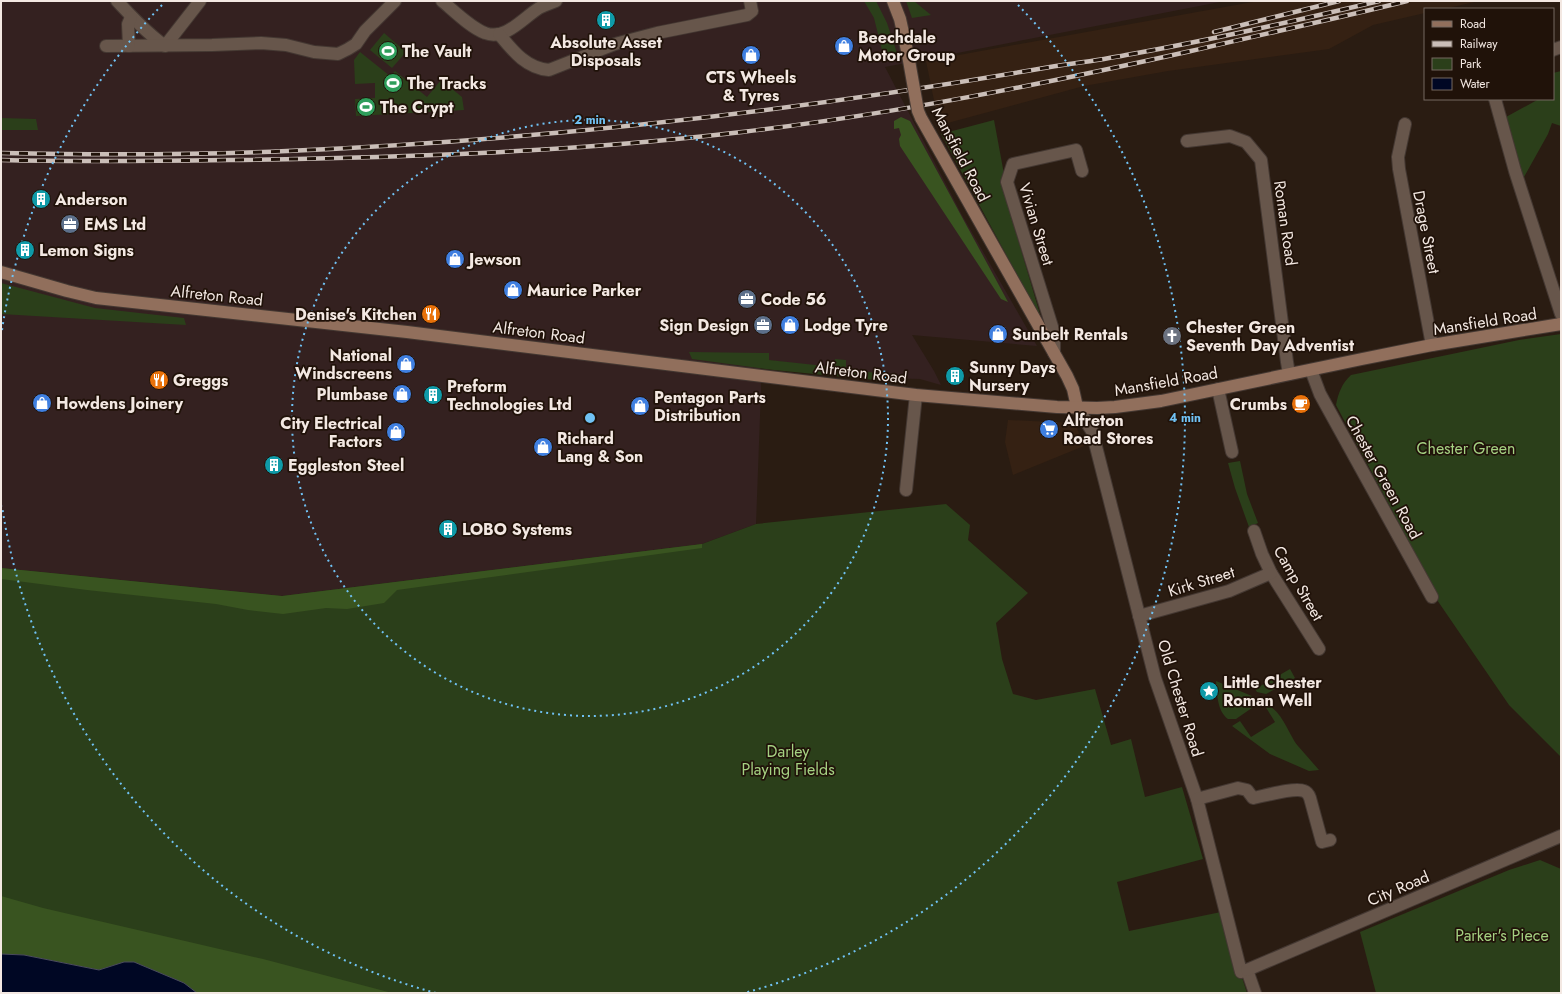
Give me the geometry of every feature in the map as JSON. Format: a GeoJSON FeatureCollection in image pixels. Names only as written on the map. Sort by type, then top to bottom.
{"type":"FeatureCollection","features":[{"type":"Feature","properties":{"kind":"street"},"geometry":{"type":"LineString","coordinates":[[117,1],[131,17],[165,46]]}},
{"type":"Feature","properties":{"kind":"street"},"geometry":{"type":"LineString","coordinates":[[165,46],[200,1]]}},
{"type":"Feature","properties":{"kind":"street"},"geometry":{"type":"LineString","coordinates":[[106,46],[261,43],[286,45],[314,52],[338,54],[356,44],[365,31],[395,1]]}},
{"type":"Feature","properties":{"kind":"street"},"geometry":{"type":"LineString","coordinates":[[442,1],[477,29],[493,35],[500,34],[508,30],[539,8],[556,1]]}},
{"type":"Feature","properties":{"kind":"street"},"geometry":{"type":"LineString","coordinates":[[500,34],[516,54],[539,69],[548,70],[615,44],[657,33],[747,15],[752,12],[750,1]]}},
{"type":"Feature","properties":{"kind":"street","name":"Mansfield Road"},"geometry":{"type":"LineString","coordinates":[[894,1],[900,20],[918,110],[921,118],[1073,389],[1077,407],[1115,407],[1144,404],[1432,346],[1561,324]]}},
{"type":"Feature","properties":{"kind":"street"},"geometry":{"type":"LineString","coordinates":[[129,46],[128,24],[131,17]]}},
{"type":"Feature","properties":{"kind":"street"},"geometry":{"type":"LineString","coordinates":[[1495,100],[1521,190],[1561,314]]}},
{"type":"Feature","properties":{"kind":"street","name":"Drage Street"},"geometry":{"type":"LineString","coordinates":[[1405,124],[1398,157],[1399,169],[1432,346]]}},
{"type":"Feature","properties":{"kind":"street","name":"Roman Road"},"geometry":{"type":"LineString","coordinates":[[1187,140],[1230,136],[1246,142],[1261,160],[1287,362],[1290,374]]}},
{"type":"Feature","properties":{"kind":"street","name":"Vivian Street"},"geometry":{"type":"LineString","coordinates":[[1054,354],[1054,333],[1007,182],[1013,164],[1076,150],[1082,171]]}},
{"type":"Feature","properties":{"kind":"street","name":"Alfreton Road"},"geometry":{"type":"LineString","coordinates":[[1,272],[96,298],[407,332],[916,395],[1077,407]]}},
{"type":"Feature","properties":{"kind":"street","name":"Chester Green Road"},"geometry":{"type":"LineString","coordinates":[[1311,370],[1320,394],[1432,597]]}},
{"type":"Feature","properties":{"kind":"street"},"geometry":{"type":"LineString","coordinates":[[1218,389],[1232,452]]}},
{"type":"Feature","properties":{"kind":"street"},"geometry":{"type":"LineString","coordinates":[[906,490],[916,395]]}},
{"type":"Feature","properties":{"kind":"street","name":"Old Chester Road"},"geometry":{"type":"LineString","coordinates":[[1077,407],[1092,431],[1155,678],[1197,799],[1241,972],[1247,970],[1254,993]]}},
{"type":"Feature","properties":{"kind":"street","name":"Camp Street"},"geometry":{"type":"LineString","coordinates":[[1254,531],[1271,573],[1319,649]]}},
{"type":"Feature","properties":{"kind":"street","name":"Kirk Street"},"geometry":{"type":"LineString","coordinates":[[1139,616],[1229,591],[1271,573]]}},
{"type":"Feature","properties":{"kind":"street"},"geometry":{"type":"LineString","coordinates":[[1197,799],[1238,788],[1247,790],[1253,798],[1291,790],[1304,790],[1310,798],[1322,842],[1330,840]]}},
{"type":"Feature","properties":{"kind":"street","name":"City Road"},"geometry":{"type":"LineString","coordinates":[[1247,970],[1561,836]]}},
{"type":"Feature","properties":{"kind":"shaded area"},"geometry":{"type":"Polygon","coordinates":[[[1,1],[1225,1],[885,67],[962,215],[1037,346],[912,335],[941,385],[920,379],[885,378],[843,370],[760,359],[761,389],[756,524],[702,544],[282,596],[1,568],[1,1]]]}},
{"type":"Feature","properties":{"kind":"shaded area"},"geometry":{"type":"Polygon","coordinates":[[[1258,1],[1479,1],[1448,8],[1424,8],[1424,13],[1373,25],[1329,49],[1168,71],[1084,86],[944,124],[937,115],[926,61],[1258,1]]]}},
{"type":"Feature","properties":{"kind":"shaded area"},"geometry":{"type":"Polygon","coordinates":[[[1008,420],[1075,423],[1084,446],[1013,475],[1005,442],[1008,420]]]}},
{"type":"Feature","properties":{"kind":"green space"},"geometry":{"type":"Polygon","coordinates":[[[864,1],[876,1],[887,23],[897,53],[883,54],[874,18],[864,1]]]}},
{"type":"Feature","properties":{"kind":"green space"},"geometry":{"type":"Polygon","coordinates":[[[906,1],[914,1],[931,15],[912,18],[906,1]]]}},
{"type":"Feature","properties":{"kind":"green space","name":"The Vault"},"geometry":{"type":"Polygon","coordinates":[[[384,33],[406,52],[392,68],[370,50],[384,33]]]}},
{"type":"Feature","properties":{"kind":"green space","name":"The Tracks"},"geometry":{"type":"Polygon","coordinates":[[[360,52],[390,76],[395,71],[427,97],[441,80],[462,97],[464,110],[356,116],[355,99],[375,98],[375,83],[355,84],[354,60],[360,52]]]}},
{"type":"Feature","properties":{"kind":"green space"},"geometry":{"type":"Polygon","coordinates":[[[1561,71],[1561,126],[1552,123],[1548,134],[1524,177],[1520,176],[1506,117],[1537,100],[1554,100],[1554,73],[1561,71]]]}},
{"type":"Feature","properties":{"kind":"green space"},"geometry":{"type":"Polygon","coordinates":[[[901,117],[910,121],[1008,302],[1001,299],[900,146],[899,139],[901,135],[899,128],[894,129],[894,121],[901,117]]]}},
{"type":"Feature","properties":{"kind":"green space"},"geometry":{"type":"Polygon","coordinates":[[[1,118],[36,119],[38,130],[1,130],[1,118]]]}},
{"type":"Feature","properties":{"kind":"green space"},"geometry":{"type":"Polygon","coordinates":[[[994,120],[1004,174],[1001,182],[1042,321],[941,134],[994,120]]]}},
{"type":"Feature","properties":{"kind":"green space"},"geometry":{"type":"Polygon","coordinates":[[[1,283],[95,308],[184,318],[186,325],[1,314],[1,283]]]}},
{"type":"Feature","properties":{"kind":"green space","name":"Chester Green"},"geometry":{"type":"Polygon","coordinates":[[[1561,334],[1561,757],[1509,705],[1435,597],[1419,568],[1408,540],[1336,405],[1341,389],[1351,375],[1519,340],[1561,334]]]}},
{"type":"Feature","properties":{"kind":"green space"},"geometry":{"type":"Polygon","coordinates":[[[689,352],[769,353],[769,360],[834,367],[835,359],[846,360],[846,369],[892,375],[897,378],[895,382],[774,370],[692,359],[689,352]]]}},
{"type":"Feature","properties":{"kind":"green space"},"geometry":{"type":"Polygon","coordinates":[[[1240,461],[1247,494],[1258,523],[1249,527],[1228,463],[1240,461]]]}},
{"type":"Feature","properties":{"kind":"green space","name":"Darley Playing Fields"},"geometry":{"type":"Polygon","coordinates":[[[946,504],[970,525],[968,540],[1028,593],[996,623],[1002,659],[1013,694],[1036,700],[1095,689],[1111,745],[1131,739],[1145,797],[1182,787],[1203,859],[1117,882],[1129,931],[1221,912],[1247,993],[197,993],[189,986],[24,955],[1,954],[1,568],[282,596],[702,544],[756,524],[946,504]]]}},
{"type":"Feature","properties":{"kind":"green space"},"geometry":{"type":"Polygon","coordinates":[[[702,544],[702,548],[397,590],[384,603],[347,609],[326,608],[283,614],[248,610],[216,604],[1,579],[1,568],[282,596],[702,544]]]}},
{"type":"Feature","properties":{"kind":"green space"},"geometry":{"type":"Polygon","coordinates":[[[1290,669],[1295,678],[1266,694],[1257,692],[1255,689],[1290,669]]]}},
{"type":"Feature","properties":{"kind":"green space"},"geometry":{"type":"Polygon","coordinates":[[[1216,681],[1259,699],[1259,703],[1236,719],[1228,719],[1224,716],[1220,707],[1217,696],[1216,681]]]}},
{"type":"Feature","properties":{"kind":"green space"},"geometry":{"type":"Polygon","coordinates":[[[1268,705],[1278,713],[1294,741],[1319,770],[1309,771],[1270,754],[1232,726],[1240,721],[1251,737],[1275,722],[1265,706],[1268,705]]]}},
{"type":"Feature","properties":{"kind":"green space","name":"Parker's Piece"},"geometry":{"type":"Polygon","coordinates":[[[1540,860],[1561,869],[1561,993],[1376,993],[1360,932],[1509,870],[1540,860]]]}},
{"type":"Feature","properties":{"kind":"green space"},"geometry":{"type":"Polygon","coordinates":[[[1,896],[43,908],[263,959],[392,993],[197,993],[184,983],[134,962],[110,966],[99,970],[24,955],[1,954],[1,896]]]}},
{"type":"Feature","properties":{"kind":"water"},"geometry":{"type":"Polygon","coordinates":[[[1,954],[24,955],[99,970],[124,962],[134,962],[184,983],[197,993],[1,993],[1,954]]]}},
{"type":"Feature","properties":{"kind":"railway"},"geometry":{"type":"LineString","coordinates":[[1214,32],[1339,1]]}},
{"type":"Feature","properties":{"kind":"railway"},"geometry":{"type":"LineString","coordinates":[[1,153],[144,154],[287,151],[479,139],[670,121],[860,97],[1107,58],[1221,37],[1379,1]]}},
{"type":"Feature","properties":{"kind":"railway"},"geometry":{"type":"LineString","coordinates":[[1,160],[172,161],[422,156],[614,145],[742,132],[799,125],[912,107],[1080,75],[1407,1]]}},
{"type":"Feature","properties":{"kind":"place","name":"Absolute Asset Disposals"},"geometry":{"type":"Point","coordinates":[606,20]}},
{"type":"Feature","properties":{"kind":"place","name":"Beechdale Motor Group"},"geometry":{"type":"Point","coordinates":[844,46]}},
{"type":"Feature","properties":{"kind":"place","name":"The Vault"},"geometry":{"type":"Point","coordinates":[388,51]}},
{"type":"Feature","properties":{"kind":"place","name":"CTS Wheels & Tyres"},"geometry":{"type":"Point","coordinates":[751,55]}},
{"type":"Feature","properties":{"kind":"place","name":"The Tracks"},"geometry":{"type":"Point","coordinates":[393,83]}},
{"type":"Feature","properties":{"kind":"place","name":"The Crypt"},"geometry":{"type":"Point","coordinates":[366,107]}},
{"type":"Feature","properties":{"kind":"place","name":"Anderson"},"geometry":{"type":"Point","coordinates":[41,199]}},
{"type":"Feature","properties":{"kind":"place","name":"EMS Ltd"},"geometry":{"type":"Point","coordinates":[70,224]}},
{"type":"Feature","properties":{"kind":"place","name":"Lemon Signs"},"geometry":{"type":"Point","coordinates":[25,250]}},
{"type":"Feature","properties":{"kind":"place","name":"Jewson"},"geometry":{"type":"Point","coordinates":[455,259]}},
{"type":"Feature","properties":{"kind":"place","name":"Maurice Parker"},"geometry":{"type":"Point","coordinates":[513,290]}},
{"type":"Feature","properties":{"kind":"place","name":"Code 56"},"geometry":{"type":"Point","coordinates":[747,299]}},
{"type":"Feature","properties":{"kind":"place","name":"Denise's Kitchen"},"geometry":{"type":"Point","coordinates":[431,314]}},
{"type":"Feature","properties":{"kind":"place","name":"Sign Design"},"geometry":{"type":"Point","coordinates":[763,325]}},
{"type":"Feature","properties":{"kind":"place","name":"Lodge Tyre"},"geometry":{"type":"Point","coordinates":[790,325]}},
{"type":"Feature","properties":{"kind":"place","name":"Sunbelt Rentals"},"geometry":{"type":"Point","coordinates":[998,334]}},
{"type":"Feature","properties":{"kind":"place","name":"Chester Green Seventh Day Adventist"},"geometry":{"type":"Point","coordinates":[1172,336]}},
{"type":"Feature","properties":{"kind":"place","name":"National Windscreens"},"geometry":{"type":"Point","coordinates":[406,364]}},
{"type":"Feature","properties":{"kind":"place","name":"Sunny Days Nursery"},"geometry":{"type":"Point","coordinates":[955,376]}},
{"type":"Feature","properties":{"kind":"place","name":"Greggs"},"geometry":{"type":"Point","coordinates":[159,380]}},
{"type":"Feature","properties":{"kind":"place","name":"Plumbase"},"geometry":{"type":"Point","coordinates":[402,394]}},
{"type":"Feature","properties":{"kind":"place","name":"Preform Technologies Ltd"},"geometry":{"type":"Point","coordinates":[433,395]}},
{"type":"Feature","properties":{"kind":"place","name":"Howdens Joinery"},"geometry":{"type":"Point","coordinates":[42,403]}},
{"type":"Feature","properties":{"kind":"place","name":"Crumbs"},"geometry":{"type":"Point","coordinates":[1301,404]}},
{"type":"Feature","properties":{"kind":"place","name":"Pentagon Parts Distribution"},"geometry":{"type":"Point","coordinates":[640,406]}},
{"type":"Feature","properties":{"kind":"place","name":"Alfreton Road Stores"},"geometry":{"type":"Point","coordinates":[1049,429]}},
{"type":"Feature","properties":{"kind":"place","name":"City Electrical Factors"},"geometry":{"type":"Point","coordinates":[396,432]}},
{"type":"Feature","properties":{"kind":"place","name":"Richard Lang & Son"},"geometry":{"type":"Point","coordinates":[543,447]}},
{"type":"Feature","properties":{"kind":"place","name":"Eggleston Steel"},"geometry":{"type":"Point","coordinates":[274,465]}},
{"type":"Feature","properties":{"kind":"place","name":"LOBO Systems"},"geometry":{"type":"Point","coordinates":[448,529]}},
{"type":"Feature","properties":{"kind":"place","name":"Little Chester Roman Well"},"geometry":{"type":"Point","coordinates":[1209,691]}}]}
